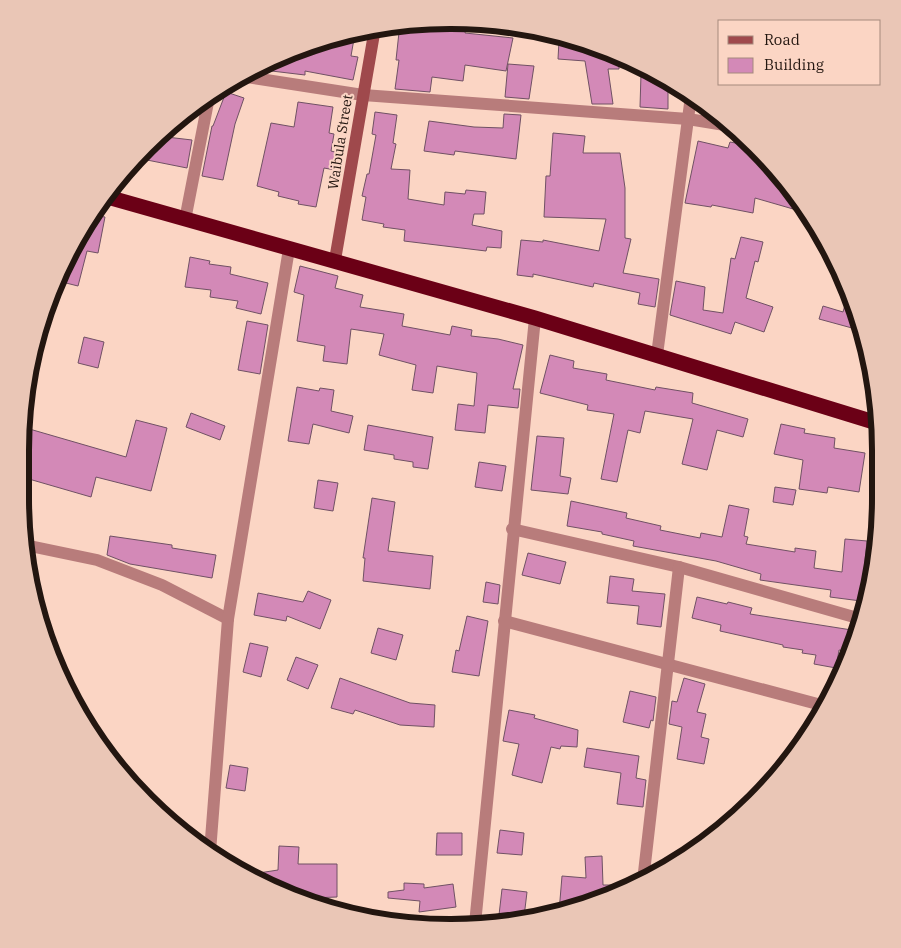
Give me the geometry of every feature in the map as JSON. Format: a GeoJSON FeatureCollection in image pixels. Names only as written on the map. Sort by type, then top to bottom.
{"type":"FeatureCollection","features":[{"type":"Feature","properties":{"kind":"highway"},"geometry":{"type":"LineString","coordinates":[[113,199],[535,318],[871,420]]}},
{"type":"Feature","properties":{"kind":"street","name":"Waibula Street"},"geometry":{"type":"LineString","coordinates":[[335,260],[374,36]]}},
{"type":"Feature","properties":{"kind":"street"},"geometry":{"type":"LineString","coordinates":[[253,78],[363,95],[688,119],[717,124]]}},
{"type":"Feature","properties":{"kind":"street"},"geometry":{"type":"LineString","coordinates":[[656,354],[690,104]]}},
{"type":"Feature","properties":{"kind":"street"},"geometry":{"type":"LineString","coordinates":[[185,220],[207,106]]}},
{"type":"Feature","properties":{"kind":"street"},"geometry":{"type":"LineString","coordinates":[[211,844],[228,619],[289,249]]}},
{"type":"Feature","properties":{"kind":"street"},"geometry":{"type":"LineString","coordinates":[[476,918],[512,529],[535,318]]}},
{"type":"Feature","properties":{"kind":"street"},"geometry":{"type":"LineString","coordinates":[[512,529],[679,566],[855,617]]}},
{"type":"Feature","properties":{"kind":"street"},"geometry":{"type":"LineString","coordinates":[[31,545],[97,560],[162,585],[228,619]]}},
{"type":"Feature","properties":{"kind":"street"},"geometry":{"type":"LineString","coordinates":[[643,873],[679,566]]}},
{"type":"Feature","properties":{"kind":"street"},"geometry":{"type":"LineString","coordinates":[[504,621],[818,704]]}},
{"type":"Feature","properties":{"kind":"building"},"geometry":{"type":"Polygon","coordinates":[[[466,30],[465,33],[513,38],[506,71],[465,65],[463,81],[432,77],[430,92],[395,89],[399,60],[396,60],[399,32],[466,30]]]}},
{"type":"Feature","properties":{"kind":"building"},"geometry":{"type":"Polygon","coordinates":[[[354,40],[351,56],[358,57],[353,80],[305,71],[305,75],[267,70],[311,52],[316,53],[316,51],[324,50],[324,48],[354,40]]]}},
{"type":"Feature","properties":{"kind":"building"},"geometry":{"type":"Polygon","coordinates":[[[559,43],[619,64],[619,69],[608,69],[613,104],[592,104],[585,61],[558,59],[559,43]]]}},
{"type":"Feature","properties":{"kind":"building"},"geometry":{"type":"Polygon","coordinates":[[[508,64],[534,66],[529,99],[505,97],[508,64]]]}},
{"type":"Feature","properties":{"kind":"building"},"geometry":{"type":"Polygon","coordinates":[[[641,74],[668,89],[668,109],[640,107],[641,74]]]}},
{"type":"Feature","properties":{"kind":"building"},"geometry":{"type":"Polygon","coordinates":[[[228,93],[244,98],[235,124],[223,180],[202,176],[213,126],[225,94],[228,93]]]}},
{"type":"Feature","properties":{"kind":"building"},"geometry":{"type":"Polygon","coordinates":[[[298,102],[333,107],[329,133],[334,134],[331,151],[339,153],[335,170],[324,168],[316,207],[298,204],[299,201],[278,196],[279,192],[257,186],[271,123],[294,127],[298,102]]]}},
{"type":"Feature","properties":{"kind":"building"},"geometry":{"type":"Polygon","coordinates":[[[375,112],[397,115],[393,143],[396,144],[391,169],[410,170],[408,199],[444,205],[445,192],[465,194],[466,190],[486,192],[484,214],[474,214],[472,225],[502,231],[501,248],[487,247],[486,251],[404,241],[405,230],[383,227],[384,224],[362,220],[366,197],[362,196],[367,174],[369,174],[376,135],[372,134],[375,112]]]}},
{"type":"Feature","properties":{"kind":"building"},"geometry":{"type":"Polygon","coordinates":[[[504,114],[521,115],[516,159],[455,151],[454,155],[424,151],[429,121],[474,127],[503,128],[504,114]]]}},
{"type":"Feature","properties":{"kind":"building"},"geometry":{"type":"Polygon","coordinates":[[[553,133],[585,136],[583,153],[620,153],[625,188],[625,238],[631,239],[623,273],[659,279],[655,307],[638,304],[640,293],[594,283],[593,287],[533,274],[533,277],[517,275],[521,240],[543,242],[543,240],[599,251],[606,219],[544,217],[546,176],[550,176],[553,133]]]}},
{"type":"Feature","properties":{"kind":"building"},"geometry":{"type":"Polygon","coordinates":[[[168,137],[192,140],[187,168],[145,160],[168,137]]]}},
{"type":"Feature","properties":{"kind":"building"},"geometry":{"type":"Polygon","coordinates":[[[698,141],[728,148],[730,142],[740,144],[749,152],[768,172],[797,210],[755,198],[753,213],[712,205],[711,207],[685,203],[698,141]]]}},
{"type":"Feature","properties":{"kind":"building"},"geometry":{"type":"Polygon","coordinates":[[[100,216],[105,217],[98,253],[87,251],[78,286],[64,282],[85,240],[100,216]]]}},
{"type":"Feature","properties":{"kind":"building"},"geometry":{"type":"Polygon","coordinates":[[[741,237],[763,242],[758,262],[755,261],[746,298],[773,307],[764,332],[735,322],[731,334],[670,315],[676,281],[705,287],[703,310],[723,313],[731,258],[735,259],[741,237]]]}},
{"type":"Feature","properties":{"kind":"building"},"geometry":{"type":"Polygon","coordinates":[[[190,257],[210,261],[209,264],[231,267],[230,274],[268,283],[261,314],[236,308],[238,301],[210,297],[211,290],[185,287],[190,257]]]}},
{"type":"Feature","properties":{"kind":"building"},"geometry":{"type":"Polygon","coordinates":[[[300,266],[338,276],[335,288],[363,295],[360,307],[404,314],[402,326],[450,335],[452,326],[472,330],[471,336],[498,339],[523,345],[513,389],[520,389],[518,408],[488,405],[485,433],[455,430],[458,404],[474,406],[477,373],[437,366],[433,393],[412,390],[416,365],[379,355],[384,334],[351,329],[347,364],[323,361],[325,346],[297,341],[304,295],[294,292],[300,266]]]}},
{"type":"Feature","properties":{"kind":"building"},"geometry":{"type":"Polygon","coordinates":[[[845,303],[854,329],[819,319],[823,306],[843,312],[845,303]]]}},
{"type":"Feature","properties":{"kind":"building"},"geometry":{"type":"Polygon","coordinates":[[[247,321],[268,325],[260,374],[238,370],[247,321]]]}},
{"type":"Feature","properties":{"kind":"building"},"geometry":{"type":"Polygon","coordinates":[[[84,337],[104,342],[98,368],[78,363],[84,337]]]}},
{"type":"Feature","properties":{"kind":"building"},"geometry":{"type":"Polygon","coordinates":[[[550,355],[574,361],[573,368],[607,374],[606,380],[655,390],[656,387],[693,393],[692,403],[748,419],[743,437],[717,430],[707,470],[682,464],[693,419],[645,411],[640,433],[628,430],[617,482],[601,479],[614,414],[587,410],[588,405],[540,393],[550,355]]]}},
{"type":"Feature","properties":{"kind":"building"},"geometry":{"type":"Polygon","coordinates":[[[297,387],[319,391],[320,388],[334,390],[331,411],[353,416],[349,433],[313,424],[309,444],[288,441],[297,387]]]}},
{"type":"Feature","properties":{"kind":"building"},"geometry":{"type":"Polygon","coordinates":[[[191,413],[225,426],[220,440],[186,427],[191,413]]]}},
{"type":"Feature","properties":{"kind":"building"},"geometry":{"type":"Polygon","coordinates":[[[136,420],[167,428],[151,491],[96,477],[91,497],[29,479],[30,429],[126,457],[136,420]]]}},
{"type":"Feature","properties":{"kind":"building"},"geometry":{"type":"Polygon","coordinates":[[[781,424],[805,429],[804,433],[835,438],[834,448],[865,453],[859,492],[828,487],[827,493],[799,489],[803,460],[774,454],[781,424]]]}},
{"type":"Feature","properties":{"kind":"building"},"geometry":{"type":"Polygon","coordinates":[[[368,425],[433,437],[428,469],[413,467],[413,462],[394,459],[394,455],[364,450],[368,425]]]}},
{"type":"Feature","properties":{"kind":"building"},"geometry":{"type":"Polygon","coordinates":[[[537,436],[564,438],[560,476],[571,478],[568,494],[531,490],[537,436]]]}},
{"type":"Feature","properties":{"kind":"building"},"geometry":{"type":"Polygon","coordinates":[[[479,462],[506,466],[502,491],[475,487],[479,462]]]}},
{"type":"Feature","properties":{"kind":"building"},"geometry":{"type":"Polygon","coordinates":[[[318,480],[338,483],[333,511],[314,508],[318,480]]]}},
{"type":"Feature","properties":{"kind":"building"},"geometry":{"type":"Polygon","coordinates":[[[775,487],[796,490],[793,505],[773,502],[775,487]]]}},
{"type":"Feature","properties":{"kind":"building"},"geometry":{"type":"Polygon","coordinates":[[[372,498],[395,502],[388,551],[433,556],[430,589],[363,581],[365,558],[363,558],[372,498]]]}},
{"type":"Feature","properties":{"kind":"building"},"geometry":{"type":"Polygon","coordinates":[[[571,501],[627,513],[626,518],[661,526],[660,530],[700,538],[701,533],[722,537],[729,505],[749,509],[744,536],[748,537],[746,544],[795,552],[795,548],[816,551],[814,568],[842,572],[845,539],[867,541],[859,601],[830,597],[831,590],[760,580],[761,574],[716,561],[633,546],[634,541],[602,534],[602,532],[567,526],[571,501]]]}},
{"type":"Feature","properties":{"kind":"building"},"geometry":{"type":"Polygon","coordinates":[[[110,536],[172,545],[172,548],[216,555],[212,578],[130,564],[107,555],[110,536]]]}},
{"type":"Feature","properties":{"kind":"building"},"geometry":{"type":"Polygon","coordinates":[[[528,553],[566,562],[560,584],[522,575],[528,553]]]}},
{"type":"Feature","properties":{"kind":"building"},"geometry":{"type":"Polygon","coordinates":[[[610,576],[634,579],[632,591],[665,594],[661,627],[637,624],[639,606],[607,603],[610,576]]]}},
{"type":"Feature","properties":{"kind":"building"},"geometry":{"type":"Polygon","coordinates":[[[486,582],[500,585],[498,604],[483,602],[486,582]]]}},
{"type":"Feature","properties":{"kind":"building"},"geometry":{"type":"Polygon","coordinates":[[[308,591],[331,600],[320,629],[287,616],[286,621],[254,615],[258,593],[303,602],[308,591]]]}},
{"type":"Feature","properties":{"kind":"building"},"geometry":{"type":"Polygon","coordinates":[[[697,597],[752,608],[750,614],[851,630],[843,651],[839,650],[836,668],[814,664],[816,655],[802,653],[803,650],[783,647],[783,645],[720,631],[721,625],[692,618],[697,597]]]}},
{"type":"Feature","properties":{"kind":"building"},"geometry":{"type":"Polygon","coordinates":[[[467,616],[488,621],[479,676],[452,672],[456,650],[459,651],[467,616]]]}},
{"type":"Feature","properties":{"kind":"building"},"geometry":{"type":"Polygon","coordinates":[[[378,628],[403,635],[396,660],[371,653],[378,628]]]}},
{"type":"Feature","properties":{"kind":"building"},"geometry":{"type":"Polygon","coordinates":[[[250,643],[268,647],[261,677],[243,672],[250,643]]]}},
{"type":"Feature","properties":{"kind":"building"},"geometry":{"type":"Polygon","coordinates":[[[296,657],[318,665],[308,689],[287,680],[296,657]]]}},
{"type":"Feature","properties":{"kind":"building"},"geometry":{"type":"Polygon","coordinates":[[[340,678],[410,703],[435,705],[434,727],[400,725],[355,710],[353,714],[331,708],[340,678]]]}},
{"type":"Feature","properties":{"kind":"building"},"geometry":{"type":"Polygon","coordinates":[[[684,678],[705,684],[697,712],[706,714],[701,737],[709,739],[704,764],[677,759],[682,727],[669,724],[672,701],[677,702],[684,678]]]}},
{"type":"Feature","properties":{"kind":"building"},"geometry":{"type":"Polygon","coordinates":[[[630,691],[656,697],[653,721],[651,720],[649,728],[623,722],[630,691]]]}},
{"type":"Feature","properties":{"kind":"building"},"geometry":{"type":"Polygon","coordinates":[[[509,710],[535,715],[534,718],[578,730],[577,747],[561,746],[560,749],[551,747],[542,783],[512,775],[519,744],[503,741],[509,710]]]}},
{"type":"Feature","properties":{"kind":"building"},"geometry":{"type":"Polygon","coordinates":[[[587,748],[639,756],[636,778],[646,780],[643,807],[617,804],[621,773],[584,767],[587,748]]]}},
{"type":"Feature","properties":{"kind":"building"},"geometry":{"type":"Polygon","coordinates":[[[230,765],[248,768],[245,791],[226,788],[230,765]]]}},
{"type":"Feature","properties":{"kind":"building"},"geometry":{"type":"Polygon","coordinates":[[[500,830],[524,833],[522,855],[497,853],[500,830]]]}},
{"type":"Feature","properties":{"kind":"building"},"geometry":{"type":"Polygon","coordinates":[[[437,833],[462,833],[462,855],[436,855],[437,833]]]}},
{"type":"Feature","properties":{"kind":"building"},"geometry":{"type":"Polygon","coordinates":[[[279,846],[299,847],[298,864],[337,864],[337,897],[317,898],[259,873],[278,870],[279,846]]]}},
{"type":"Feature","properties":{"kind":"building"},"geometry":{"type":"Polygon","coordinates":[[[602,856],[603,885],[617,885],[560,905],[562,876],[586,878],[585,857],[602,856]]]}},
{"type":"Feature","properties":{"kind":"building"},"geometry":{"type":"Polygon","coordinates":[[[404,883],[424,884],[424,888],[453,884],[456,907],[419,912],[420,901],[388,898],[388,892],[404,890],[404,883]]]}},
{"type":"Feature","properties":{"kind":"building"},"geometry":{"type":"Polygon","coordinates":[[[502,889],[527,892],[525,913],[508,916],[499,915],[502,889]]]}}]}
